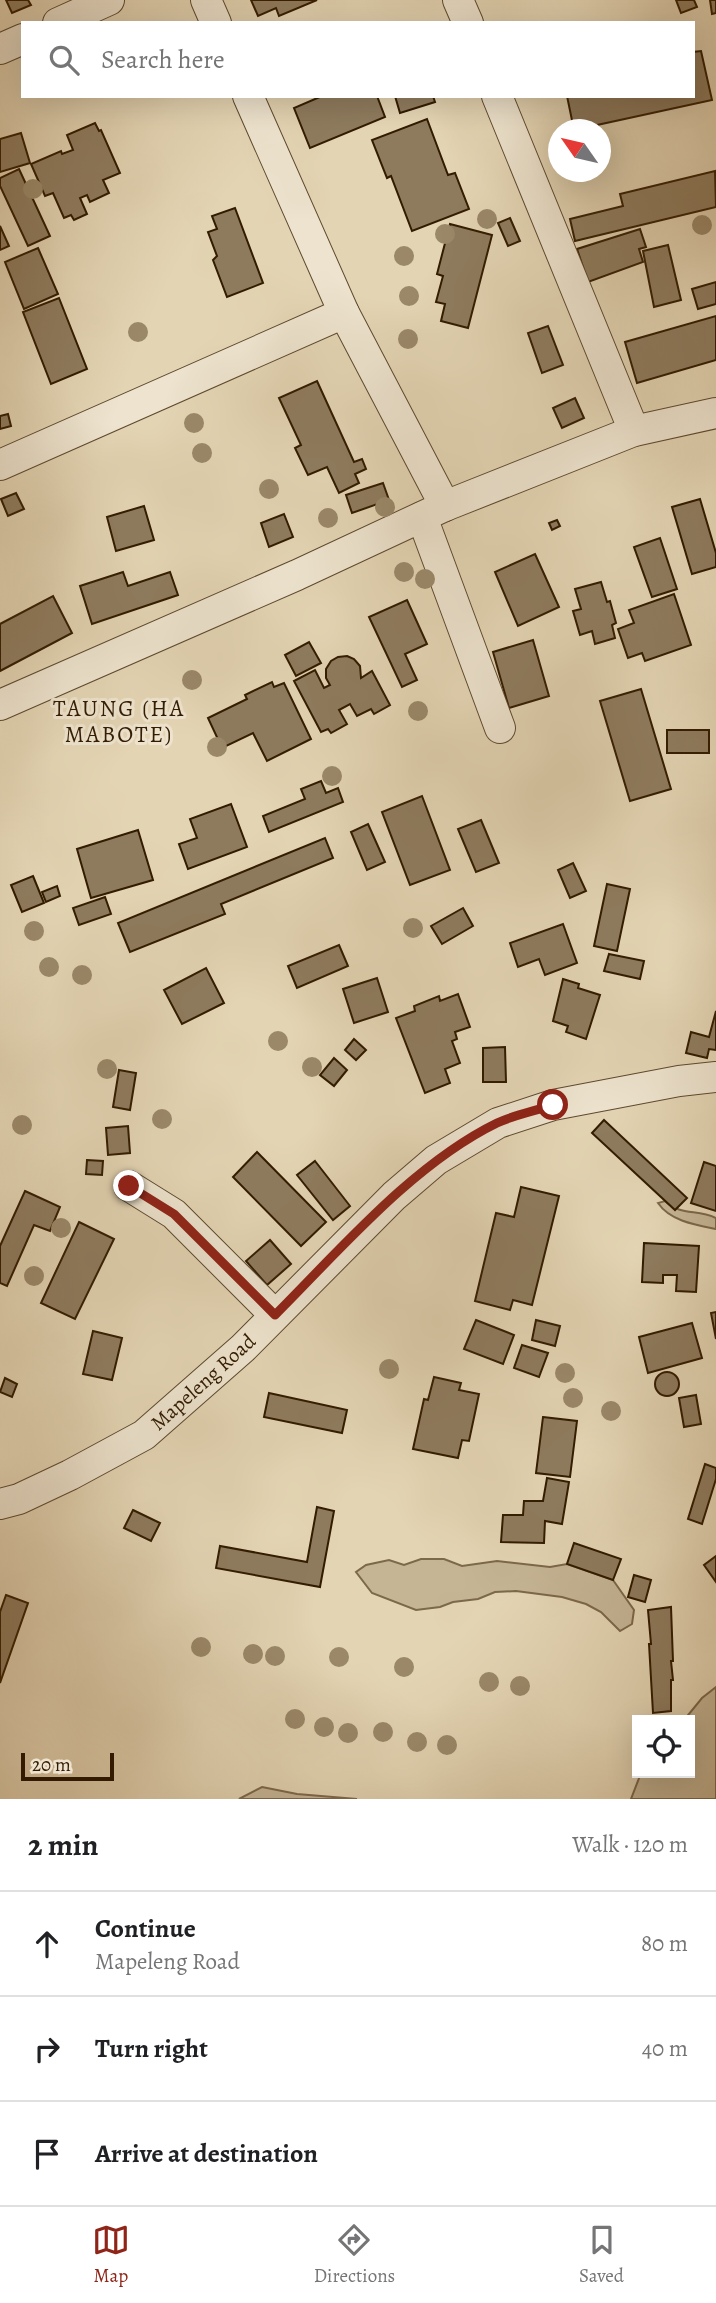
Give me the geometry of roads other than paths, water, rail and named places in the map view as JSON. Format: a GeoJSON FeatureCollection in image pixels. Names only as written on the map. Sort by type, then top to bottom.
{"type":"FeatureCollection","features":[{"type":"Feature","properties":{"kind":"street"},"geometry":{"type":"LineString","coordinates":[[62,21],[109,0]]}},
{"type":"Feature","properties":{"kind":"street"},"geometry":{"type":"LineString","coordinates":[[206,0],[215,21]]}},
{"type":"Feature","properties":{"kind":"street"},"geometry":{"type":"LineString","coordinates":[[458,0],[466,21]]}},
{"type":"Feature","properties":{"kind":"street"},"geometry":{"type":"LineString","coordinates":[[0,49],[21,40]]}},
{"type":"Feature","properties":{"kind":"street"},"geometry":{"type":"LineString","coordinates":[[249,98],[433,511],[500,728]]}},
{"type":"Feature","properties":{"kind":"street"},"geometry":{"type":"LineString","coordinates":[[499,98],[634,431]]}},
{"type":"Feature","properties":{"kind":"street"},"geometry":{"type":"LineString","coordinates":[[0,466],[344,313]]}},
{"type":"Feature","properties":{"kind":"street"},"geometry":{"type":"LineString","coordinates":[[0,705],[285,580],[433,511],[634,431],[716,413]]}},
{"type":"Feature","properties":{"kind":"street","name":"Mapeleng Road"},"geometry":{"type":"LineString","coordinates":[[0,1504],[19,1499],[70,1475],[144,1435],[243,1348],[394,1196],[436,1160],[498,1123],[565,1103],[679,1081],[716,1077]]}},
{"type":"Feature","properties":{"kind":"street"},"geometry":{"type":"LineString","coordinates":[[129,1186],[174,1214],[275,1315]]}},
{"type":"Feature","properties":{"kind":"district","name":"TAUNG (HA MABOTE)"},"geometry":{"type":"Point","coordinates":[119,721]}}]}
